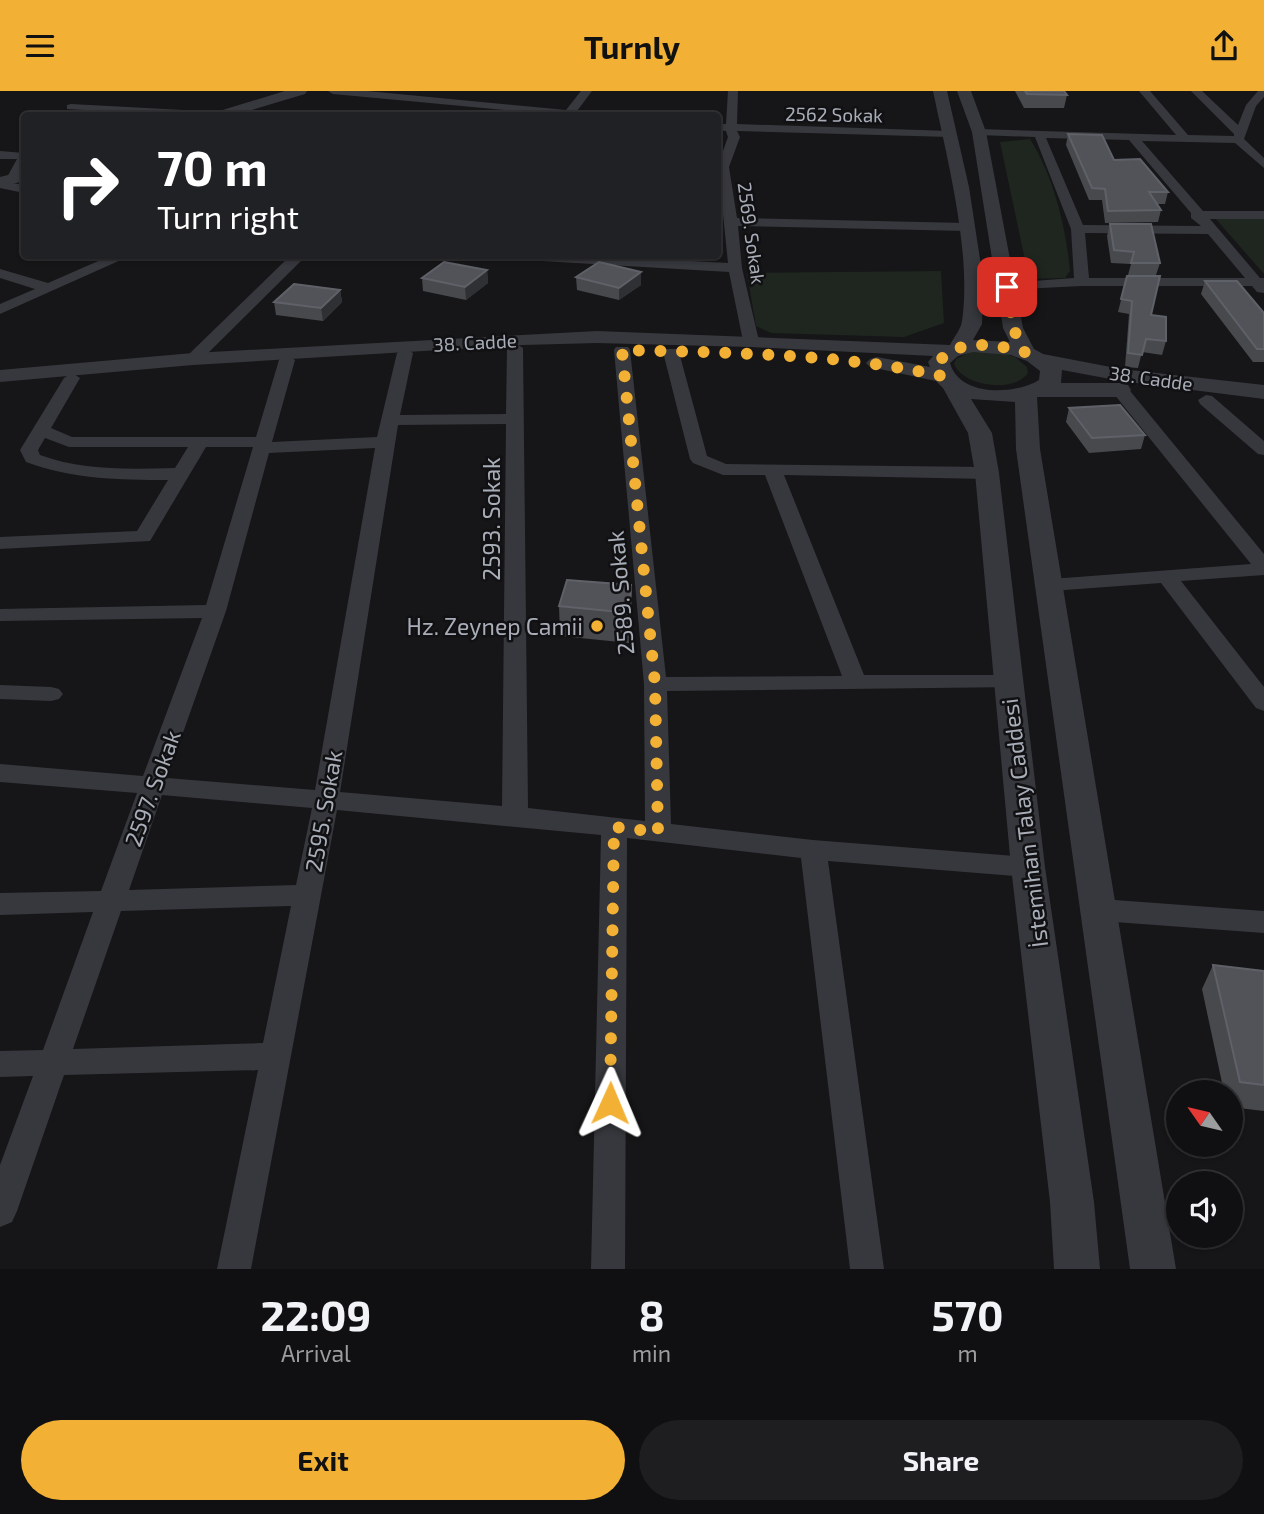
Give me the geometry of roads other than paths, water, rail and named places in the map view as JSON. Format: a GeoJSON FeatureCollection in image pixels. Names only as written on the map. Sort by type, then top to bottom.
{"type":"FeatureCollection","features":[{"type":"Feature","properties":{"kind":"street"},"geometry":{"type":"LineString","coordinates":[[231,112],[300,91]]}},
{"type":"Feature","properties":{"kind":"street"},"geometry":{"type":"LineString","coordinates":[[333,91],[540,112]]}},
{"type":"Feature","properties":{"kind":"street"},"geometry":{"type":"LineString","coordinates":[[407,108],[430,91]]}},
{"type":"Feature","properties":{"kind":"street"},"geometry":{"type":"LineString","coordinates":[[573,112],[587,91]]}},
{"type":"Feature","properties":{"kind":"street","name":"2569. Sokak"},"geometry":{"type":"LineString","coordinates":[[733,91],[724,128],[734,137],[721,177],[731,222],[735,268],[751,341]]}},
{"type":"Feature","properties":{"kind":"street"},"geometry":{"type":"LineString","coordinates":[[940,91],[950,134],[974,279],[972,324],[951,365]]}},
{"type":"Feature","properties":{"kind":"street"},"geometry":{"type":"LineString","coordinates":[[964,91],[979,132],[1013,328],[1032,356],[1051,370],[1050,383],[1035,392],[1028,449],[1101,910],[1153,1269]]}},
{"type":"Feature","properties":{"kind":"street"},"geometry":{"type":"LineString","coordinates":[[1144,91],[1184,137]]}},
{"type":"Feature","properties":{"kind":"street"},"geometry":{"type":"LineString","coordinates":[[1196,91],[1264,164]]}},
{"type":"Feature","properties":{"kind":"street"},"geometry":{"type":"LineString","coordinates":[[1209,105],[1241,105],[1264,92]]}},
{"type":"Feature","properties":{"kind":"street"},"geometry":{"type":"LineString","coordinates":[[449,112],[458,104]]}},
{"type":"Feature","properties":{"kind":"street"},"geometry":{"type":"LineString","coordinates":[[1239,137],[1241,105]]}},
{"type":"Feature","properties":{"kind":"street"},"geometry":{"type":"LineString","coordinates":[[71,107],[165,112]]}},
{"type":"Feature","properties":{"kind":"street","name":"2562 Sokak"},"geometry":{"type":"LineString","coordinates":[[724,128],[950,134]]}},
{"type":"Feature","properties":{"kind":"street"},"geometry":{"type":"LineString","coordinates":[[979,132],[1239,137],[1264,142]]}},
{"type":"Feature","properties":{"kind":"street"},"geometry":{"type":"LineString","coordinates":[[1039,134],[1078,229],[1082,282]]}},
{"type":"Feature","properties":{"kind":"street"},"geometry":{"type":"LineString","coordinates":[[1132,136],[1196,215],[1261,285]]}},
{"type":"Feature","properties":{"kind":"street"},"geometry":{"type":"LineString","coordinates":[[0,155],[21,157]]}},
{"type":"Feature","properties":{"kind":"street"},"geometry":{"type":"LineString","coordinates":[[12,182],[21,163]]}},
{"type":"Feature","properties":{"kind":"street"},"geometry":{"type":"LineString","coordinates":[[1196,215],[1264,215]]}},
{"type":"Feature","properties":{"kind":"street"},"geometry":{"type":"LineString","coordinates":[[731,222],[966,226]]}},
{"type":"Feature","properties":{"kind":"street"},"geometry":{"type":"LineString","coordinates":[[1078,229],[1210,230]]}},
{"type":"Feature","properties":{"kind":"street"},"geometry":{"type":"LineString","coordinates":[[0,309],[116,259]]}},
{"type":"Feature","properties":{"kind":"street"},"geometry":{"type":"LineString","coordinates":[[193,359],[296,259]]}},
{"type":"Feature","properties":{"kind":"street"},"geometry":{"type":"LineString","coordinates":[[585,259],[735,268]]}},
{"type":"Feature","properties":{"kind":"street"},"geometry":{"type":"LineString","coordinates":[[0,273],[48,288]]}},
{"type":"Feature","properties":{"kind":"street"},"geometry":{"type":"LineString","coordinates":[[1007,287],[1082,282],[1261,285]]}},
{"type":"Feature","properties":{"kind":"street","name":"38. Cadde"},"geometry":{"type":"LineString","coordinates":[[0,376],[193,359],[597,337],[751,341],[951,365],[986,395],[1120,390],[1264,407]]}},
{"type":"Feature","properties":{"kind":"street","name":"38. Cadde"},"geometry":{"type":"LineString","coordinates":[[0,384],[287,360],[515,348],[838,358],[888,364],[951,365],[990,346],[1121,375],[1264,392]]}},
{"type":"Feature","properties":{"kind":"street","name":"2593. Sokak"},"geometry":{"type":"LineString","coordinates":[[515,348],[516,816]]}},
{"type":"Feature","properties":{"kind":"street","name":"2589. Sokak"},"geometry":{"type":"LineString","coordinates":[[622,350],[655,684],[658,832]]}},
{"type":"Feature","properties":{"kind":"street"},"geometry":{"type":"LineString","coordinates":[[671,352],[699,459],[709,465],[723,469],[987,473]]}},
{"type":"Feature","properties":{"kind":"street","name":"2595. Sokak"},"geometry":{"type":"LineString","coordinates":[[234,1269],[326,800],[385,442],[405,353]]}},
{"type":"Feature","properties":{"kind":"street","name":"2597. Sokak"},"geometry":{"type":"LineString","coordinates":[[0,1211],[215,611],[287,360]]}},
{"type":"Feature","properties":{"kind":"street","name":"İstemihan Talay Caddesi"},"geometry":{"type":"LineString","coordinates":[[951,365],[980,433],[987,473],[1028,867],[1072,1202],[1077,1269]]}},
{"type":"Feature","properties":{"kind":"street"},"geometry":{"type":"LineString","coordinates":[[72,378],[29,450],[32,457],[63,469],[181,474]]}},
{"type":"Feature","properties":{"kind":"street"},"geometry":{"type":"LineString","coordinates":[[1120,390],[1264,568]]}},
{"type":"Feature","properties":{"kind":"street"},"geometry":{"type":"LineString","coordinates":[[1206,400],[1264,450]]}},
{"type":"Feature","properties":{"kind":"street"},"geometry":{"type":"LineString","coordinates":[[390,420],[515,419]]}},
{"type":"Feature","properties":{"kind":"street"},"geometry":{"type":"LineString","coordinates":[[41,430],[69,442],[262,445],[385,442]]}},
{"type":"Feature","properties":{"kind":"street"},"geometry":{"type":"LineString","coordinates":[[0,543],[143,537],[200,442]]}},
{"type":"Feature","properties":{"kind":"street"},"geometry":{"type":"LineString","coordinates":[[772,469],[855,681]]}},
{"type":"Feature","properties":{"kind":"street"},"geometry":{"type":"LineString","coordinates":[[1051,585],[1264,568]]}},
{"type":"Feature","properties":{"kind":"street"},"geometry":{"type":"LineString","coordinates":[[1167,577],[1264,703]]}},
{"type":"Feature","properties":{"kind":"street"},"geometry":{"type":"LineString","coordinates":[[0,615],[215,611]]}},
{"type":"Feature","properties":{"kind":"street"},"geometry":{"type":"LineString","coordinates":[[655,684],[1008,682]]}},
{"type":"Feature","properties":{"kind":"street"},"geometry":{"type":"LineString","coordinates":[[0,692],[51,694]]}},
{"type":"Feature","properties":{"kind":"street"},"geometry":{"type":"LineString","coordinates":[[0,773],[516,816],[813,849],[1028,867]]}},
{"type":"Feature","properties":{"kind":"street"},"geometry":{"type":"LineString","coordinates":[[608,1269],[614,827]]}},
{"type":"Feature","properties":{"kind":"street"},"geometry":{"type":"LineString","coordinates":[[813,849],[867,1269]]}},
{"type":"Feature","properties":{"kind":"street"},"geometry":{"type":"LineString","coordinates":[[0,904],[308,895]]}},
{"type":"Feature","properties":{"kind":"street"},"geometry":{"type":"LineString","coordinates":[[1101,910],[1264,922]]}},
{"type":"Feature","properties":{"kind":"street"},"geometry":{"type":"LineString","coordinates":[[0,1064],[276,1056]]}},
{"type":"Feature","properties":{"kind":"place","name":"Hz. Zeynep Camii"},"geometry":{"type":"Point","coordinates":[597,626]}}]}
